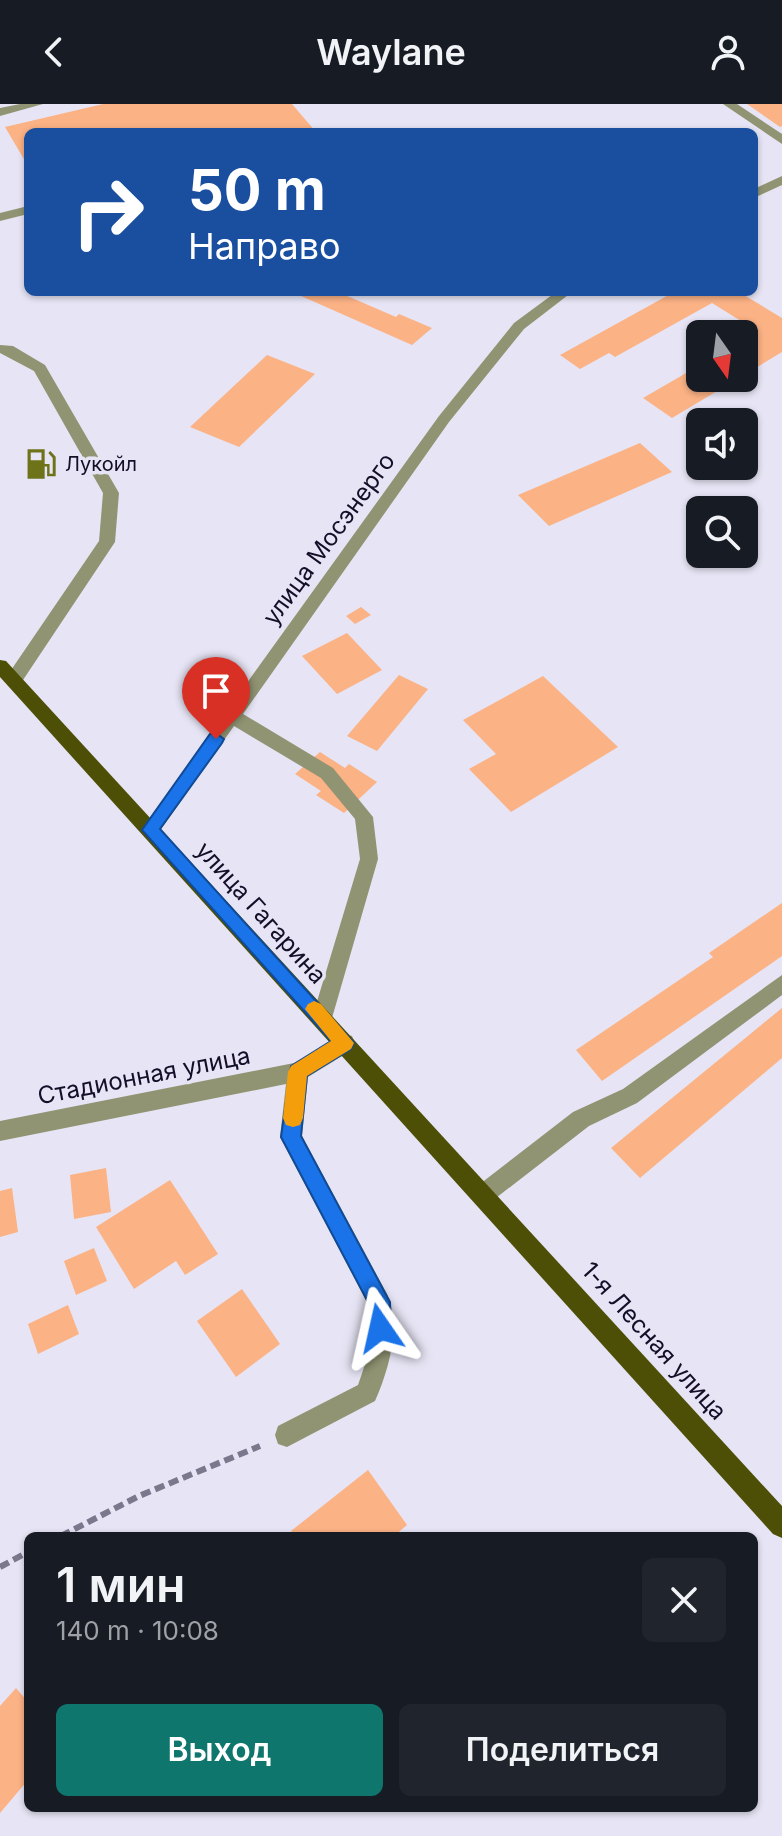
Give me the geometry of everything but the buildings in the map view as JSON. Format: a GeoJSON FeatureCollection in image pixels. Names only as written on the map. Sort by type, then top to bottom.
{"type":"FeatureCollection","features":[{"type":"Feature","properties":{"kind":"main road","name":"улица Гагарина"},"geometry":{"type":"LineString","coordinates":[[7,674],[484,1194]]}},
{"type":"Feature","properties":{"kind":"main road","name":"1-я Лесная улица"},"geometry":{"type":"LineString","coordinates":[[484,1194],[782,1525]]}},
{"type":"Feature","properties":{"kind":"street"},"geometry":{"type":"LineString","coordinates":[[0,112],[37,104]]}},
{"type":"Feature","properties":{"kind":"street"},"geometry":{"type":"LineString","coordinates":[[729,104],[782,140]]}},
{"type":"Feature","properties":{"kind":"street"},"geometry":{"type":"LineString","coordinates":[[758,192],[782,180]]}},
{"type":"Feature","properties":{"kind":"street"},"geometry":{"type":"LineString","coordinates":[[0,217],[24,211]]}},
{"type":"Feature","properties":{"kind":"street","name":"улица Мосэнерго"},"geometry":{"type":"LineString","coordinates":[[150,830],[444,419],[519,326],[560,296]]}},
{"type":"Feature","properties":{"kind":"street"},"geometry":{"type":"LineString","coordinates":[[0,349],[8,349],[40,368],[111,493],[107,542],[7,674]]}},
{"type":"Feature","properties":{"kind":"street"},"geometry":{"type":"LineString","coordinates":[[232,716],[327,773],[364,817],[369,859],[322,1018]]}},
{"type":"Feature","properties":{"kind":"street"},"geometry":{"type":"LineString","coordinates":[[484,1194],[581,1119],[630,1096],[782,984]]}},
{"type":"Feature","properties":{"kind":"street"},"geometry":{"type":"LineString","coordinates":[[287,1435],[367,1393],[381,1353],[379,1302],[291,1137],[298,1072],[345,1043]]}},
{"type":"Feature","properties":{"kind":"street","name":"Стадионная улица"},"geometry":{"type":"LineString","coordinates":[[0,1131],[298,1072]]}},
{"type":"Feature","properties":{"kind":"path"},"geometry":{"type":"LineString","coordinates":[[69,1532],[139,1496],[287,1435]]}},
{"type":"Feature","properties":{"kind":"path"},"geometry":{"type":"LineString","coordinates":[[0,1567],[24,1554]]}},
{"type":"Feature","properties":{"kind":"slow traffic"},"geometry":{"type":"LineString","coordinates":[[293,1118],[298,1072],[345,1043],[314,1009]]}},
{"type":"Feature","properties":{"kind":"place","name":"Лукойл"},"geometry":{"type":"Point","coordinates":[41,464]}},
{"type":"Feature","properties":{"kind":"route"},"geometry":{"type":"LineString","coordinates":[[216,739],[150,830],[345,1043],[298,1072],[291,1137],[379,1302],[380,1328]]}}]}
